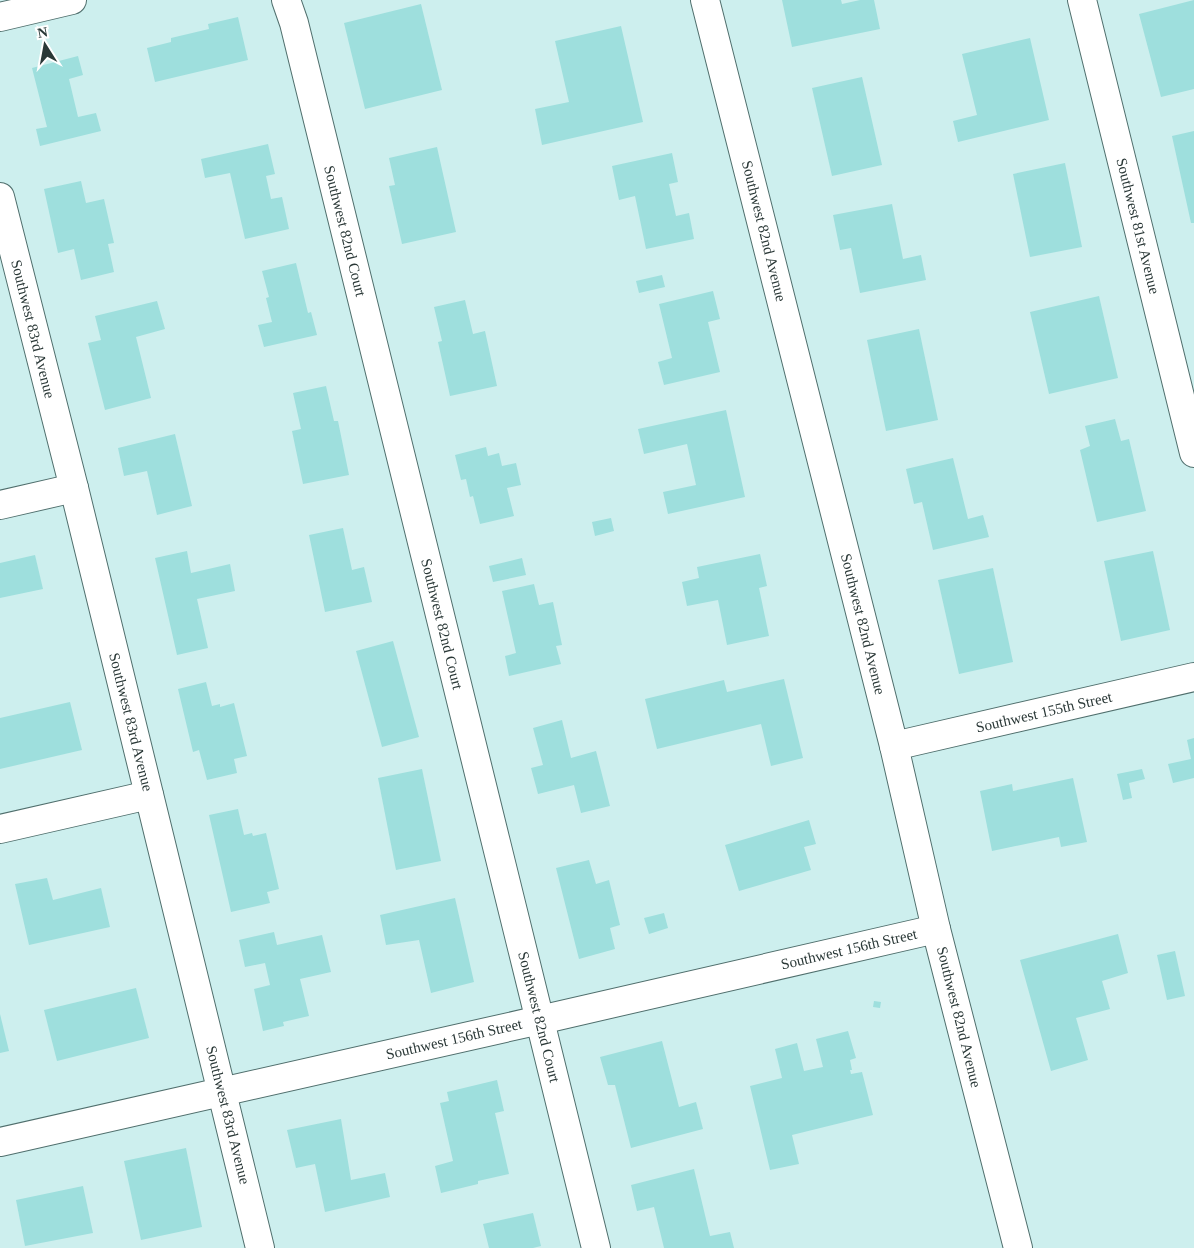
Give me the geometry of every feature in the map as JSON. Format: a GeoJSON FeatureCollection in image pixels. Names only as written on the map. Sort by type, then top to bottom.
{"type":"FeatureCollection","features":[{"type":"Feature","properties":{"kind":"street"},"geometry":{"type":"LineString","coordinates":[[0,17],[72,0]]}},
{"type":"Feature","properties":{"kind":"street","name":"Southwest 82nd Court"},"geometry":{"type":"LineString","coordinates":[[286,0],[296,33],[596,1248]]}},
{"type":"Feature","properties":{"kind":"street","name":"Southwest 82nd Avenue"},"geometry":{"type":"LineString","coordinates":[[706,0],[894,746],[936,929],[1018,1248]]}},
{"type":"Feature","properties":{"kind":"street","name":"Southwest 81st Avenue"},"geometry":{"type":"LineString","coordinates":[[1082,0],[1194,453]]}},
{"type":"Feature","properties":{"kind":"street","name":"Southwest 83rd Avenue"},"geometry":{"type":"LineString","coordinates":[[0,197],[4,228],[74,488],[260,1248]]}},
{"type":"Feature","properties":{"kind":"street"},"geometry":{"type":"LineString","coordinates":[[0,505],[74,488]]}},
{"type":"Feature","properties":{"kind":"street","name":"Southwest 155th Street"},"geometry":{"type":"LineString","coordinates":[[894,746],[1194,677]]}},
{"type":"Feature","properties":{"kind":"street"},"geometry":{"type":"LineString","coordinates":[[0,829],[149,795]]}},
{"type":"Feature","properties":{"kind":"street","name":"Southwest 156th Street"},"geometry":{"type":"LineString","coordinates":[[0,1142],[936,929]]}},
{"type":"Feature","properties":{"kind":"building"},"geometry":{"type":"Polygon","coordinates":[[[782,0],[841,0],[842,4],[860,0],[874,0],[880,29],[792,47],[782,0]]]}},
{"type":"Feature","properties":{"kind":"building"},"geometry":{"type":"Polygon","coordinates":[[[1194,0],[1194,89],[1161,97],[1139,14],[1194,0]]]}},
{"type":"Feature","properties":{"kind":"building"},"geometry":{"type":"Polygon","coordinates":[[[421,4],[442,90],[365,109],[344,23],[421,4]]]}},
{"type":"Feature","properties":{"kind":"building"},"geometry":{"type":"Polygon","coordinates":[[[238,17],[248,60],[155,82],[147,48],[171,42],[171,38],[209,29],[208,24],[238,17]]]}},
{"type":"Feature","properties":{"kind":"building"},"geometry":{"type":"Polygon","coordinates":[[[621,26],[643,122],[542,145],[535,109],[569,102],[555,41],[621,26]]]}},
{"type":"Feature","properties":{"kind":"building"},"geometry":{"type":"Polygon","coordinates":[[[1030,38],[1049,120],[958,142],[953,121],[977,115],[962,54],[1030,38]]]}},
{"type":"Feature","properties":{"kind":"building"},"geometry":{"type":"Polygon","coordinates":[[[78,56],[83,75],[69,79],[78,117],[96,113],[101,131],[40,146],[36,129],[47,127],[32,68],[78,56]]]}},
{"type":"Feature","properties":{"kind":"building"},"geometry":{"type":"Polygon","coordinates":[[[862,77],[882,165],[832,176],[812,88],[862,77]]]}},
{"type":"Feature","properties":{"kind":"building"},"geometry":{"type":"Polygon","coordinates":[[[1194,131],[1194,223],[1191,223],[1172,136],[1194,131]]]}},
{"type":"Feature","properties":{"kind":"building"},"geometry":{"type":"Polygon","coordinates":[[[268,144],[275,174],[266,176],[271,199],[282,197],[289,229],[245,239],[230,173],[205,178],[201,159],[268,144]]]}},
{"type":"Feature","properties":{"kind":"building"},"geometry":{"type":"Polygon","coordinates":[[[437,147],[456,232],[402,244],[389,186],[395,185],[389,158],[437,147]]]}},
{"type":"Feature","properties":{"kind":"building"},"geometry":{"type":"Polygon","coordinates":[[[672,153],[678,182],[669,184],[676,216],[689,213],[694,239],[646,249],[635,196],[619,200],[612,166],[672,153]]]}},
{"type":"Feature","properties":{"kind":"building"},"geometry":{"type":"Polygon","coordinates":[[[1065,163],[1082,247],[1030,257],[1013,174],[1065,163]]]}},
{"type":"Feature","properties":{"kind":"building"},"geometry":{"type":"Polygon","coordinates":[[[81,181],[86,203],[104,199],[114,243],[108,244],[114,272],[81,280],[74,249],[58,253],[44,189],[81,181]]]}},
{"type":"Feature","properties":{"kind":"building"},"geometry":{"type":"Polygon","coordinates":[[[892,204],[903,259],[921,255],[926,280],[860,293],[851,248],[840,250],[833,215],[892,204]]]}},
{"type":"Feature","properties":{"kind":"building"},"geometry":{"type":"Polygon","coordinates":[[[296,263],[308,313],[311,312],[317,335],[264,347],[258,325],[272,322],[266,298],[269,297],[262,271],[296,263]]]}},
{"type":"Feature","properties":{"kind":"building"},"geometry":{"type":"Polygon","coordinates":[[[662,275],[665,287],[639,293],[636,281],[662,275]]]}},
{"type":"Feature","properties":{"kind":"building"},"geometry":{"type":"Polygon","coordinates":[[[713,291],[720,319],[708,322],[720,372],[664,385],[658,362],[672,358],[659,304],[713,291]]]}},
{"type":"Feature","properties":{"kind":"building"},"geometry":{"type":"Polygon","coordinates":[[[1099,296],[1118,378],[1049,394],[1030,312],[1099,296]]]}},
{"type":"Feature","properties":{"kind":"building"},"geometry":{"type":"Polygon","coordinates":[[[465,300],[473,334],[485,331],[497,386],[450,396],[438,342],[442,341],[434,307],[465,300]]]}},
{"type":"Feature","properties":{"kind":"building"},"geometry":{"type":"Polygon","coordinates":[[[157,301],[165,329],[136,337],[151,398],[105,410],[88,343],[101,340],[95,316],[157,301]]]}},
{"type":"Feature","properties":{"kind":"building"},"geometry":{"type":"Polygon","coordinates":[[[919,329],[938,420],[886,431],[867,340],[919,329]]]}},
{"type":"Feature","properties":{"kind":"building"},"geometry":{"type":"Polygon","coordinates":[[[326,386],[334,421],[338,421],[349,475],[303,484],[292,431],[301,429],[293,393],[326,386]]]}},
{"type":"Feature","properties":{"kind":"building"},"geometry":{"type":"Polygon","coordinates":[[[726,410],[745,497],[668,514],[663,492],[696,485],[687,444],[644,454],[638,429],[726,410]]]}},
{"type":"Feature","properties":{"kind":"building"},"geometry":{"type":"Polygon","coordinates":[[[1115,419],[1121,441],[1129,439],[1146,511],[1097,522],[1080,450],[1090,446],[1085,426],[1115,419]]]}},
{"type":"Feature","properties":{"kind":"building"},"geometry":{"type":"Polygon","coordinates":[[[175,434],[192,506],[157,515],[147,471],[124,476],[118,448],[175,434]]]}},
{"type":"Feature","properties":{"kind":"building"},"geometry":{"type":"Polygon","coordinates":[[[486,447],[488,456],[499,453],[502,466],[516,463],[521,485],[507,488],[514,516],[480,524],[473,496],[470,497],[466,479],[461,480],[455,455],[486,447]]]}},
{"type":"Feature","properties":{"kind":"building"},"geometry":{"type":"Polygon","coordinates":[[[953,458],[968,519],[983,515],[989,537],[933,550],[922,502],[914,504],[906,469],[953,458]]]}},
{"type":"Feature","properties":{"kind":"building"},"geometry":{"type":"Polygon","coordinates":[[[611,518],[614,531],[595,536],[592,522],[611,518]]]}},
{"type":"Feature","properties":{"kind":"building"},"geometry":{"type":"Polygon","coordinates":[[[343,528],[352,570],[364,567],[372,602],[325,612],[309,535],[343,528]]]}},
{"type":"Feature","properties":{"kind":"building"},"geometry":{"type":"Polygon","coordinates":[[[187,551],[191,573],[230,564],[235,591],[197,599],[208,648],[177,655],[155,558],[187,551]]]}},
{"type":"Feature","properties":{"kind":"building"},"geometry":{"type":"Polygon","coordinates":[[[1153,551],[1170,630],[1121,641],[1104,561],[1153,551]]]}},
{"type":"Feature","properties":{"kind":"building"},"geometry":{"type":"Polygon","coordinates":[[[760,554],[767,586],[759,588],[769,636],[727,645],[718,600],[687,606],[682,582],[699,578],[697,567],[760,554]]]}},
{"type":"Feature","properties":{"kind":"building"},"geometry":{"type":"Polygon","coordinates":[[[35,555],[43,589],[0,598],[0,563],[35,555]]]}},
{"type":"Feature","properties":{"kind":"building"},"geometry":{"type":"Polygon","coordinates":[[[522,558],[526,575],[493,582],[489,566],[522,558]]]}},
{"type":"Feature","properties":{"kind":"building"},"geometry":{"type":"Polygon","coordinates":[[[993,568],[1013,662],[959,674],[938,580],[993,568]]]}},
{"type":"Feature","properties":{"kind":"building"},"geometry":{"type":"Polygon","coordinates":[[[534,584],[539,605],[553,602],[562,645],[556,646],[561,664],[509,676],[505,656],[516,653],[502,591],[534,584]]]}},
{"type":"Feature","properties":{"kind":"building"},"geometry":{"type":"Polygon","coordinates":[[[393,641],[419,737],[382,747],[356,651],[393,641]]]}},
{"type":"Feature","properties":{"kind":"building"},"geometry":{"type":"Polygon","coordinates":[[[784,679],[803,758],[771,766],[761,724],[657,749],[645,699],[724,680],[727,692],[784,679]]]}},
{"type":"Feature","properties":{"kind":"building"},"geometry":{"type":"Polygon","coordinates":[[[206,682],[212,706],[220,704],[220,707],[234,703],[247,756],[234,759],[237,773],[207,780],[199,750],[193,752],[178,689],[206,682]]]}},
{"type":"Feature","properties":{"kind":"building"},"geometry":{"type":"Polygon","coordinates":[[[70,702],[82,750],[0,769],[0,718],[70,702]]]}},
{"type":"Feature","properties":{"kind":"building"},"geometry":{"type":"Polygon","coordinates":[[[562,720],[571,758],[596,751],[610,806],[581,813],[574,785],[538,794],[531,768],[543,765],[533,728],[562,720]]]}},
{"type":"Feature","properties":{"kind":"building"},"geometry":{"type":"Polygon","coordinates":[[[1194,738],[1194,778],[1173,783],[1168,764],[1191,759],[1187,740],[1194,738]]]}},
{"type":"Feature","properties":{"kind":"building"},"geometry":{"type":"Polygon","coordinates":[[[422,769],[441,861],[396,870],[378,778],[422,769]]]}},
{"type":"Feature","properties":{"kind":"building"},"geometry":{"type":"Polygon","coordinates":[[[1142,769],[1145,779],[1129,783],[1132,798],[1123,800],[1117,774],[1142,769]]]}},
{"type":"Feature","properties":{"kind":"building"},"geometry":{"type":"Polygon","coordinates":[[[1073,778],[1087,842],[1061,847],[1059,837],[992,851],[980,791],[1012,784],[1013,791],[1073,778]]]}},
{"type":"Feature","properties":{"kind":"building"},"geometry":{"type":"Polygon","coordinates":[[[238,809],[244,835],[252,833],[253,836],[266,833],[279,889],[267,892],[270,903],[231,912],[209,815],[238,809]]]}},
{"type":"Feature","properties":{"kind":"building"},"geometry":{"type":"Polygon","coordinates":[[[809,820],[816,844],[804,847],[811,870],[739,891],[725,845],[809,820]]]}},
{"type":"Feature","properties":{"kind":"building"},"geometry":{"type":"Polygon","coordinates":[[[589,860],[596,884],[609,880],[620,925],[610,928],[615,949],[579,959],[556,868],[589,860]]]}},
{"type":"Feature","properties":{"kind":"building"},"geometry":{"type":"Polygon","coordinates":[[[47,878],[53,900],[101,888],[110,927],[29,945],[15,884],[47,878]]]}},
{"type":"Feature","properties":{"kind":"building"},"geometry":{"type":"Polygon","coordinates":[[[455,898],[474,982],[431,993],[419,940],[386,945],[380,915],[455,898]]]}},
{"type":"Feature","properties":{"kind":"building"},"geometry":{"type":"Polygon","coordinates":[[[664,913],[668,928],[649,934],[644,918],[664,913]]]}},
{"type":"Feature","properties":{"kind":"building"},"geometry":{"type":"Polygon","coordinates":[[[274,932],[277,945],[322,935],[331,972],[300,979],[309,1016],[283,1022],[284,1026],[263,1031],[254,989],[270,985],[265,963],[245,967],[239,940],[274,932]]]}},
{"type":"Feature","properties":{"kind":"building"},"geometry":{"type":"Polygon","coordinates":[[[1118,934],[1128,973],[1102,981],[1110,1009],[1076,1018],[1088,1060],[1051,1071],[1020,960],[1118,934]]]}},
{"type":"Feature","properties":{"kind":"building"},"geometry":{"type":"Polygon","coordinates":[[[1175,951],[1185,996],[1167,1000],[1157,955],[1175,951]]]}},
{"type":"Feature","properties":{"kind":"building"},"geometry":{"type":"Polygon","coordinates":[[[136,988],[149,1038],[57,1061],[44,1010],[136,988]]]}},
{"type":"Feature","properties":{"kind":"building"},"geometry":{"type":"Polygon","coordinates":[[[874,1001],[881,1002],[880,1008],[873,1007],[874,1001]]]}},
{"type":"Feature","properties":{"kind":"building"},"geometry":{"type":"Polygon","coordinates":[[[0,1014],[9,1051],[0,1053],[0,1014]]]}},
{"type":"Feature","properties":{"kind":"building"},"geometry":{"type":"Polygon","coordinates":[[[848,1031],[856,1058],[850,1060],[851,1074],[862,1072],[873,1115],[792,1135],[799,1164],[770,1170],[750,1086],[782,1078],[775,1049],[797,1043],[804,1071],[823,1067],[816,1039],[848,1031]]]}},
{"type":"Feature","properties":{"kind":"building"},"geometry":{"type":"Polygon","coordinates":[[[662,1041],[679,1107],[696,1102],[703,1129],[631,1148],[615,1085],[608,1085],[600,1057],[662,1041]]]}},
{"type":"Feature","properties":{"kind":"building"},"geometry":{"type":"Polygon","coordinates":[[[497,1080],[504,1111],[495,1113],[509,1174],[478,1181],[478,1184],[441,1193],[435,1166],[453,1161],[440,1103],[449,1101],[447,1092],[497,1080]]]}},
{"type":"Feature","properties":{"kind":"building"},"geometry":{"type":"Polygon","coordinates":[[[341,1119],[351,1180],[385,1173],[390,1197],[325,1212],[315,1164],[296,1168],[287,1130],[341,1119]]]}},
{"type":"Feature","properties":{"kind":"building"},"geometry":{"type":"Polygon","coordinates":[[[186,1148],[202,1227],[141,1240],[124,1161],[186,1148]]]}},
{"type":"Feature","properties":{"kind":"building"},"geometry":{"type":"Polygon","coordinates":[[[694,1169],[710,1236],[730,1232],[734,1248],[664,1248],[654,1207],[637,1211],[631,1185],[694,1169]]]}},
{"type":"Feature","properties":{"kind":"building"},"geometry":{"type":"Polygon","coordinates":[[[83,1186],[93,1233],[25,1246],[16,1200],[83,1186]]]}},
{"type":"Feature","properties":{"kind":"building"},"geometry":{"type":"Polygon","coordinates":[[[533,1213],[541,1246],[533,1248],[489,1248],[483,1224],[533,1213]]]}}]}
